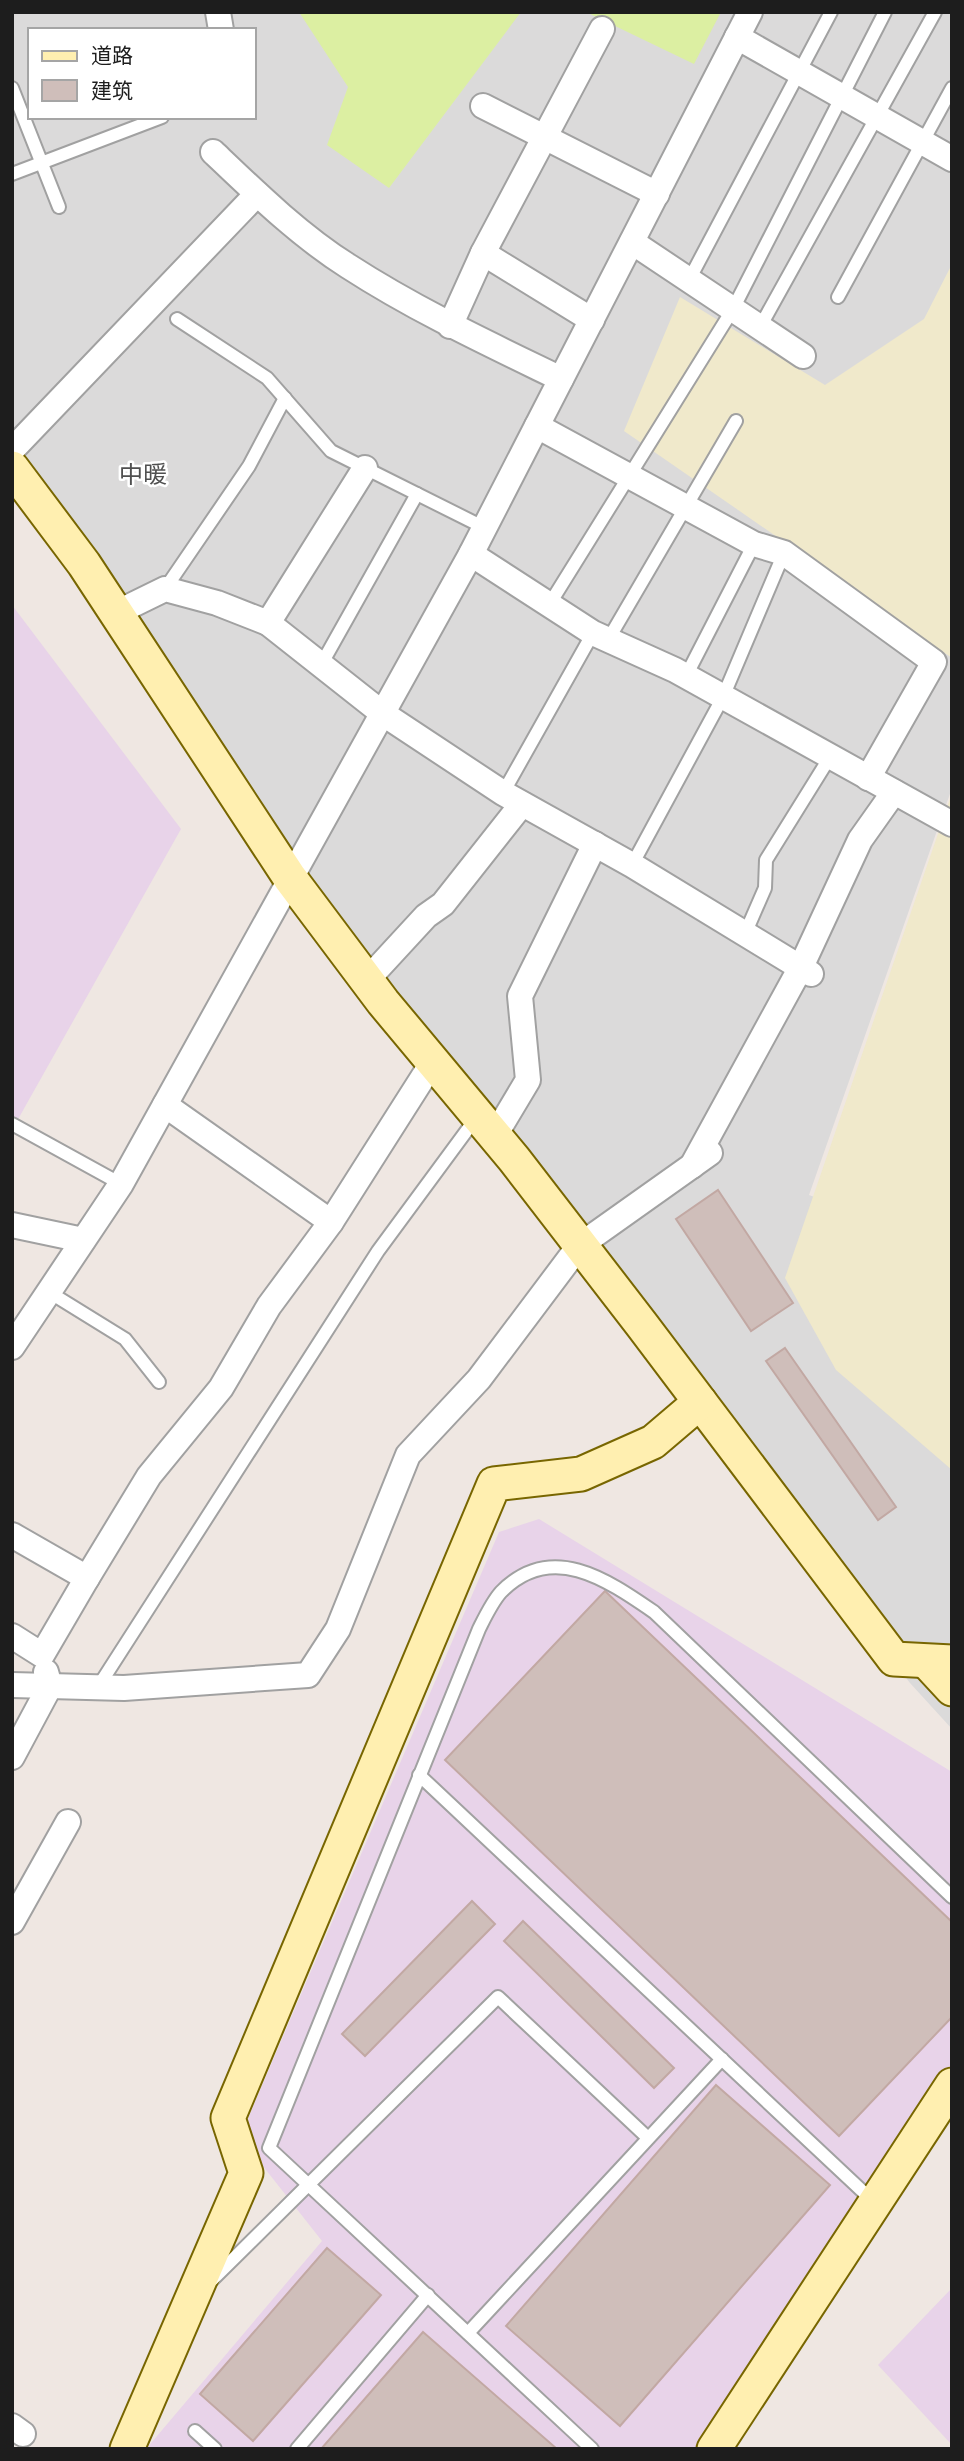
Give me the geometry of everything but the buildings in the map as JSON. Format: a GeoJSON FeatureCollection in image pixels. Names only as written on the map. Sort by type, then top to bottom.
{"type":"FeatureCollection","features":[{"type":"Feature","properties":{"kind":"street"},"geometry":{"type":"LineString","coordinates":[[12,1347],[121,1184],[471,554],[750,12]]}},
{"type":"Feature","properties":{"kind":"street"},"geometry":{"type":"LineString","coordinates":[[450,326],[483,253],[601,29]]}},
{"type":"Feature","properties":{"kind":"street"},"geometry":{"type":"LineString","coordinates":[[737,37],[952,159]]}},
{"type":"Feature","properties":{"kind":"street"},"geometry":{"type":"LineString","coordinates":[[483,106],[657,194]]}},
{"type":"Feature","properties":{"kind":"street"},"geometry":{"type":"LineString","coordinates":[[213,152],[257,194],[346,265],[450,326],[561,379]]}},
{"type":"Feature","properties":{"kind":"street"},"geometry":{"type":"LineString","coordinates":[[12,450],[257,194]]}},
{"type":"Feature","properties":{"kind":"street"},"geometry":{"type":"LineString","coordinates":[[632,242],[803,356]]}},
{"type":"Feature","properties":{"kind":"street"},"geometry":{"type":"LineString","coordinates":[[483,253],[592,320]]}},
{"type":"Feature","properties":{"kind":"street"},"geometry":{"type":"LineString","coordinates":[[537,426],[754,544],[784,553],[934,662],[868,778]]}},
{"type":"Feature","properties":{"kind":"street"},"geometry":{"type":"LineString","coordinates":[[12,468],[116,613],[290,878],[367,980],[486,1126],[700,1402],[894,1659],[940,1662],[952,1689]]}},
{"type":"Feature","properties":{"kind":"street"},"geometry":{"type":"LineString","coordinates":[[268,624],[365,468]]}},
{"type":"Feature","properties":{"kind":"street"},"geometry":{"type":"LineString","coordinates":[[471,554],[601,637],[685,676],[952,824]]}},
{"type":"Feature","properties":{"kind":"street"},"geometry":{"type":"LineString","coordinates":[[116,613],[165,589],[217,603],[268,624],[382,713],[512,798],[632,865],[806,971]]}},
{"type":"Feature","properties":{"kind":"street"},"geometry":{"type":"LineString","coordinates":[[12,1685],[98,1688],[308,1675],[338,1629],[408,1455],[479,1379],[579,1246],[701,1160],[806,971],[860,840],[894,792]]}},
{"type":"Feature","properties":{"kind":"street"},"geometry":{"type":"LineString","coordinates":[[367,980],[426,916],[443,904],[512,798]]}},
{"type":"Feature","properties":{"kind":"street"},"geometry":{"type":"LineString","coordinates":[[486,1126],[528,1080],[520,996],[595,844]]}},
{"type":"Feature","properties":{"kind":"street"},"geometry":{"type":"LineString","coordinates":[[12,1758],[50,1686],[42,1654],[87,1578],[149,1476],[221,1388],[269,1306],[331,1222],[434,1060]]}},
{"type":"Feature","properties":{"kind":"street"},"geometry":{"type":"LineString","coordinates":[[165,1105],[331,1222]]}},
{"type":"Feature","properties":{"kind":"street"},"geometry":{"type":"LineString","coordinates":[[12,1225],[83,1240]]}},
{"type":"Feature","properties":{"kind":"street"},"geometry":{"type":"LineString","coordinates":[[127,2449],[246,2173],[228,2118],[494,1484],[581,1474],[653,1442],[700,1402]]}},
{"type":"Feature","properties":{"kind":"street"},"geometry":{"type":"LineString","coordinates":[[12,1535],[87,1578]]}},
{"type":"Feature","properties":{"kind":"street"},"geometry":{"type":"LineString","coordinates":[[12,1636],[42,1654]]}},
{"type":"Feature","properties":{"kind":"street"},"geometry":{"type":"LineString","coordinates":[[12,1922],[68,1822]]}},
{"type":"Feature","properties":{"kind":"street"},"geometry":{"type":"LineString","coordinates":[[714,2449],[952,2085]]}},
{"type":"Feature","properties":{"kind":"lane"},"geometry":{"type":"LineString","coordinates":[[689,280],[831,12]]}},
{"type":"Feature","properties":{"kind":"lane"},"geometry":{"type":"LineString","coordinates":[[549,605],[733,309],[885,12]]}},
{"type":"Feature","properties":{"kind":"lane"},"geometry":{"type":"LineString","coordinates":[[760,327],[935,12]]}},
{"type":"Feature","properties":{"kind":"lane"},"geometry":{"type":"LineString","coordinates":[[838,297],[952,88]]}},
{"type":"Feature","properties":{"kind":"lane"},"geometry":{"type":"LineString","coordinates":[[13,96],[59,207]]}},
{"type":"Feature","properties":{"kind":"lane"},"geometry":{"type":"LineString","coordinates":[[12,174],[157,119]]}},
{"type":"Feature","properties":{"kind":"lane"},"geometry":{"type":"LineString","coordinates":[[177,319],[267,378],[331,451],[485,528]]}},
{"type":"Feature","properties":{"kind":"lane"},"geometry":{"type":"LineString","coordinates":[[165,589],[249,466],[285,398]]}},
{"type":"Feature","properties":{"kind":"lane"},"geometry":{"type":"LineString","coordinates":[[512,798],[601,637],[736,421]]}},
{"type":"Feature","properties":{"kind":"lane"},"geometry":{"type":"LineString","coordinates":[[321,665],[417,494]]}},
{"type":"Feature","properties":{"kind":"lane"},"geometry":{"type":"LineString","coordinates":[[685,676],[754,544]]}},
{"type":"Feature","properties":{"kind":"lane"},"geometry":{"type":"LineString","coordinates":[[632,865],[723,697],[784,553]]}},
{"type":"Feature","properties":{"kind":"lane"},"geometry":{"type":"LineString","coordinates":[[745,934],[765,888],[766,860],[830,757]]}},
{"type":"Feature","properties":{"kind":"lane"},"geometry":{"type":"LineString","coordinates":[[12,1124],[121,1184]]}},
{"type":"Feature","properties":{"kind":"lane"},"geometry":{"type":"LineString","coordinates":[[98,1688],[378,1251],[486,1126]]}},
{"type":"Feature","properties":{"kind":"lane"},"geometry":{"type":"LineString","coordinates":[[49,1292],[125,1339],[159,1382]]}},
{"type":"Feature","properties":{"kind":"lane"},"geometry":{"type":"LineString","coordinates":[[592,2449],[269,2148],[479,1629],[499,1593],[529,1570],[563,1566],[613,1584],[654,1612],[952,1897]]}},
{"type":"Feature","properties":{"kind":"lane"},"geometry":{"type":"LineString","coordinates":[[419,1775],[875,2203]]}},
{"type":"Feature","properties":{"kind":"lane"},"geometry":{"type":"LineString","coordinates":[[190,2301],[310,2186],[498,1997],[648,2138]]}},
{"type":"Feature","properties":{"kind":"lane"},"geometry":{"type":"LineString","coordinates":[[468,2333],[722,2059]]}},
{"type":"Feature","properties":{"kind":"lane"},"geometry":{"type":"LineString","coordinates":[[297,2449],[428,2295]]}},
{"type":"Feature","properties":{"kind":"lane"},"geometry":{"type":"LineString","coordinates":[[195,2431],[215,2449]]}},
{"type":"Feature","properties":{"kind":"shaded area"},"geometry":{"type":"Polygon","coordinates":[[[12,12],[952,12],[952,788],[809,1195],[952,1249],[952,1729],[910,1683],[12,482],[12,12]]]}},
{"type":"Feature","properties":{"kind":"shaded area"},"geometry":{"type":"Polygon","coordinates":[[[952,264],[952,658],[624,431],[680,297],[825,385],[924,319],[952,264]]]}},
{"type":"Feature","properties":{"kind":"shaded area"},"geometry":{"type":"Polygon","coordinates":[[[12,605],[181,829],[12,1130],[12,605]]]}},
{"type":"Feature","properties":{"kind":"shaded area"},"geometry":{"type":"Polygon","coordinates":[[[952,793],[952,1470],[836,1370],[785,1278],[952,793]]]}},
{"type":"Feature","properties":{"kind":"shaded area"},"geometry":{"type":"Polygon","coordinates":[[[539,1519],[952,1772],[952,2063],[698,2449],[146,2449],[322,2241],[240,2137],[499,1532],[539,1519]]]}},
{"type":"Feature","properties":{"kind":"shaded area"},"geometry":{"type":"Polygon","coordinates":[[[952,2288],[952,2445],[878,2365],[952,2288]]]}},
{"type":"Feature","properties":{"kind":"green space"},"geometry":{"type":"Polygon","coordinates":[[[299,12],[521,12],[389,188],[327,145],[348,87],[299,12]]]}},
{"type":"Feature","properties":{"kind":"green space"},"geometry":{"type":"Polygon","coordinates":[[[586,12],[721,12],[694,64],[586,12]]]}},
{"type":"Feature","properties":{"kind":"district","name":"中暖"},"geometry":{"type":"Point","coordinates":[143,474]}}]}
